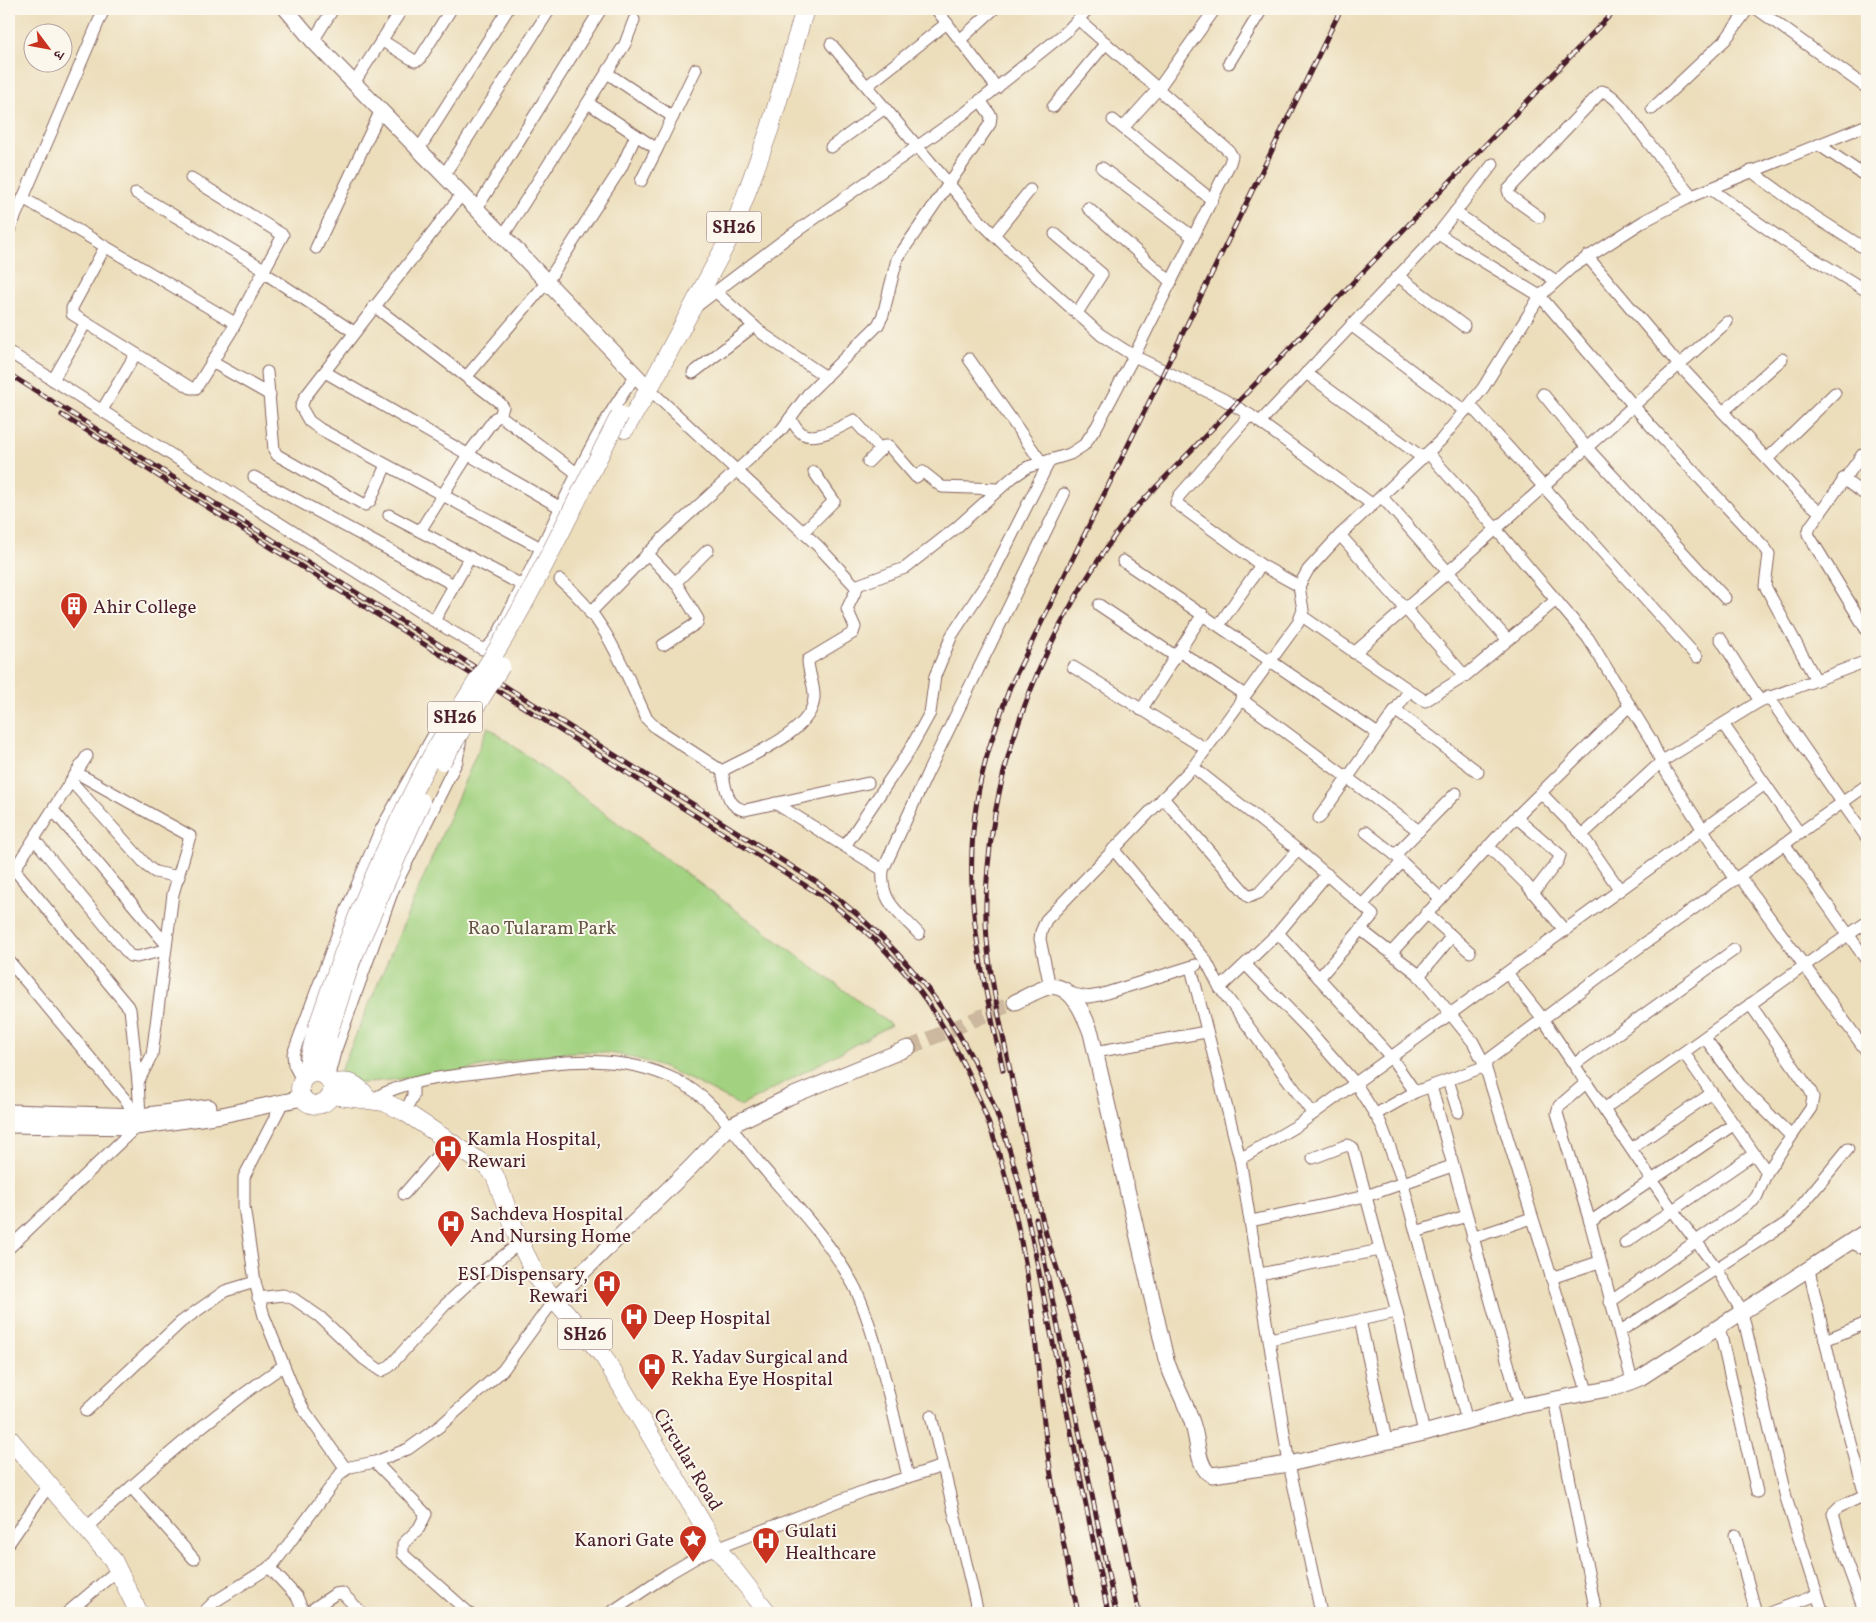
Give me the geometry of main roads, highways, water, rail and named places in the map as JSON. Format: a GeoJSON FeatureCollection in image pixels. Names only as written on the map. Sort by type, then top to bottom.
{"type":"FeatureCollection","features":[{"type":"Feature","properties":{"kind":"main road","name":"SH26"},"geometry":{"type":"LineString","coordinates":[[642,382],[709,262],[725,227],[794,9]]}},
{"type":"Feature","properties":{"kind":"main road","name":"SH26"},"geometry":{"type":"LineString","coordinates":[[642,382],[692,309],[736,224],[770,128],[805,9]]}},
{"type":"Feature","properties":{"kind":"main road","name":"Circular Road"},"geometry":{"type":"LineString","coordinates":[[642,382],[521,608],[431,758],[403,811],[351,929],[322,1033],[315,1085],[348,1081],[358,1086],[370,1099],[384,1102],[405,1112],[488,1167],[495,1176],[520,1243],[540,1281],[554,1300],[604,1357],[618,1377],[717,1548],[768,1613]]}},
{"type":"Feature","properties":{"kind":"main road"},"geometry":{"type":"LineString","coordinates":[[9,1438],[87,1527],[119,1569],[139,1613]]}},
{"type":"Feature","properties":{"kind":"tunnel"},"geometry":{"type":"LineString","coordinates":[[908,1048],[1015,1002]]}},
{"type":"Feature","properties":{"kind":"railway"},"geometry":{"type":"LineString","coordinates":[[1003,1070],[976,936],[973,903],[973,835],[977,800],[991,743],[1010,687],[1341,9]]}},
{"type":"Feature","properties":{"kind":"railway"},"geometry":{"type":"LineString","coordinates":[[1139,1613],[1089,1384],[1070,1309],[1047,1236],[1034,1184],[999,1018],[989,959],[986,901],[990,848],[999,796],[1012,745],[1029,695],[1050,647],[1074,600],[1101,555],[1132,512],[1616,9]]}},
{"type":"Feature","properties":{"kind":"railway"},"geometry":{"type":"LineString","coordinates":[[9,374],[818,883],[847,906],[899,955],[922,982],[963,1041],[980,1073],[994,1106],[1014,1164],[1029,1223],[1108,1613]]}},
{"type":"Feature","properties":{"kind":"railway"},"geometry":{"type":"LineString","coordinates":[[62,415],[822,896],[850,918],[893,959],[920,991],[943,1026],[963,1063],[980,1101],[1007,1180],[1025,1262],[1051,1474],[1078,1613]]}},
{"type":"Feature","properties":{"kind":"railway"},"geometry":{"type":"LineString","coordinates":[[1036,1219],[1116,1613]]}},
{"type":"Feature","properties":{"kind":"place","name":"Ahir College"},"geometry":{"type":"Point","coordinates":[74,630]}},
{"type":"Feature","properties":{"kind":"place","name":"Kamla Hospital, Rewari"},"geometry":{"type":"Point","coordinates":[448,1173]}},
{"type":"Feature","properties":{"kind":"place","name":"Sachdeva Hospital And Nursing Home"},"geometry":{"type":"Point","coordinates":[451,1248]}},
{"type":"Feature","properties":{"kind":"place","name":"ESI Dispensary, Rewari"},"geometry":{"type":"Point","coordinates":[607,1308]}},
{"type":"Feature","properties":{"kind":"place","name":"Deep Hospital"},"geometry":{"type":"Point","coordinates":[634,1341]}},
{"type":"Feature","properties":{"kind":"place","name":"R. Yadav Surgical and Rekha Eye Hospital"},"geometry":{"type":"Point","coordinates":[652,1391]}},
{"type":"Feature","properties":{"kind":"place","name":"Kanori Gate"},"geometry":{"type":"Point","coordinates":[693,1563]}},
{"type":"Feature","properties":{"kind":"place","name":"Gulati Healthcare"},"geometry":{"type":"Point","coordinates":[766,1565]}},
{"type":"Feature","properties":{"kind":"park label","name":"Rao Tularam Park"},"geometry":{"type":"Point","coordinates":[542,927]}}]}
